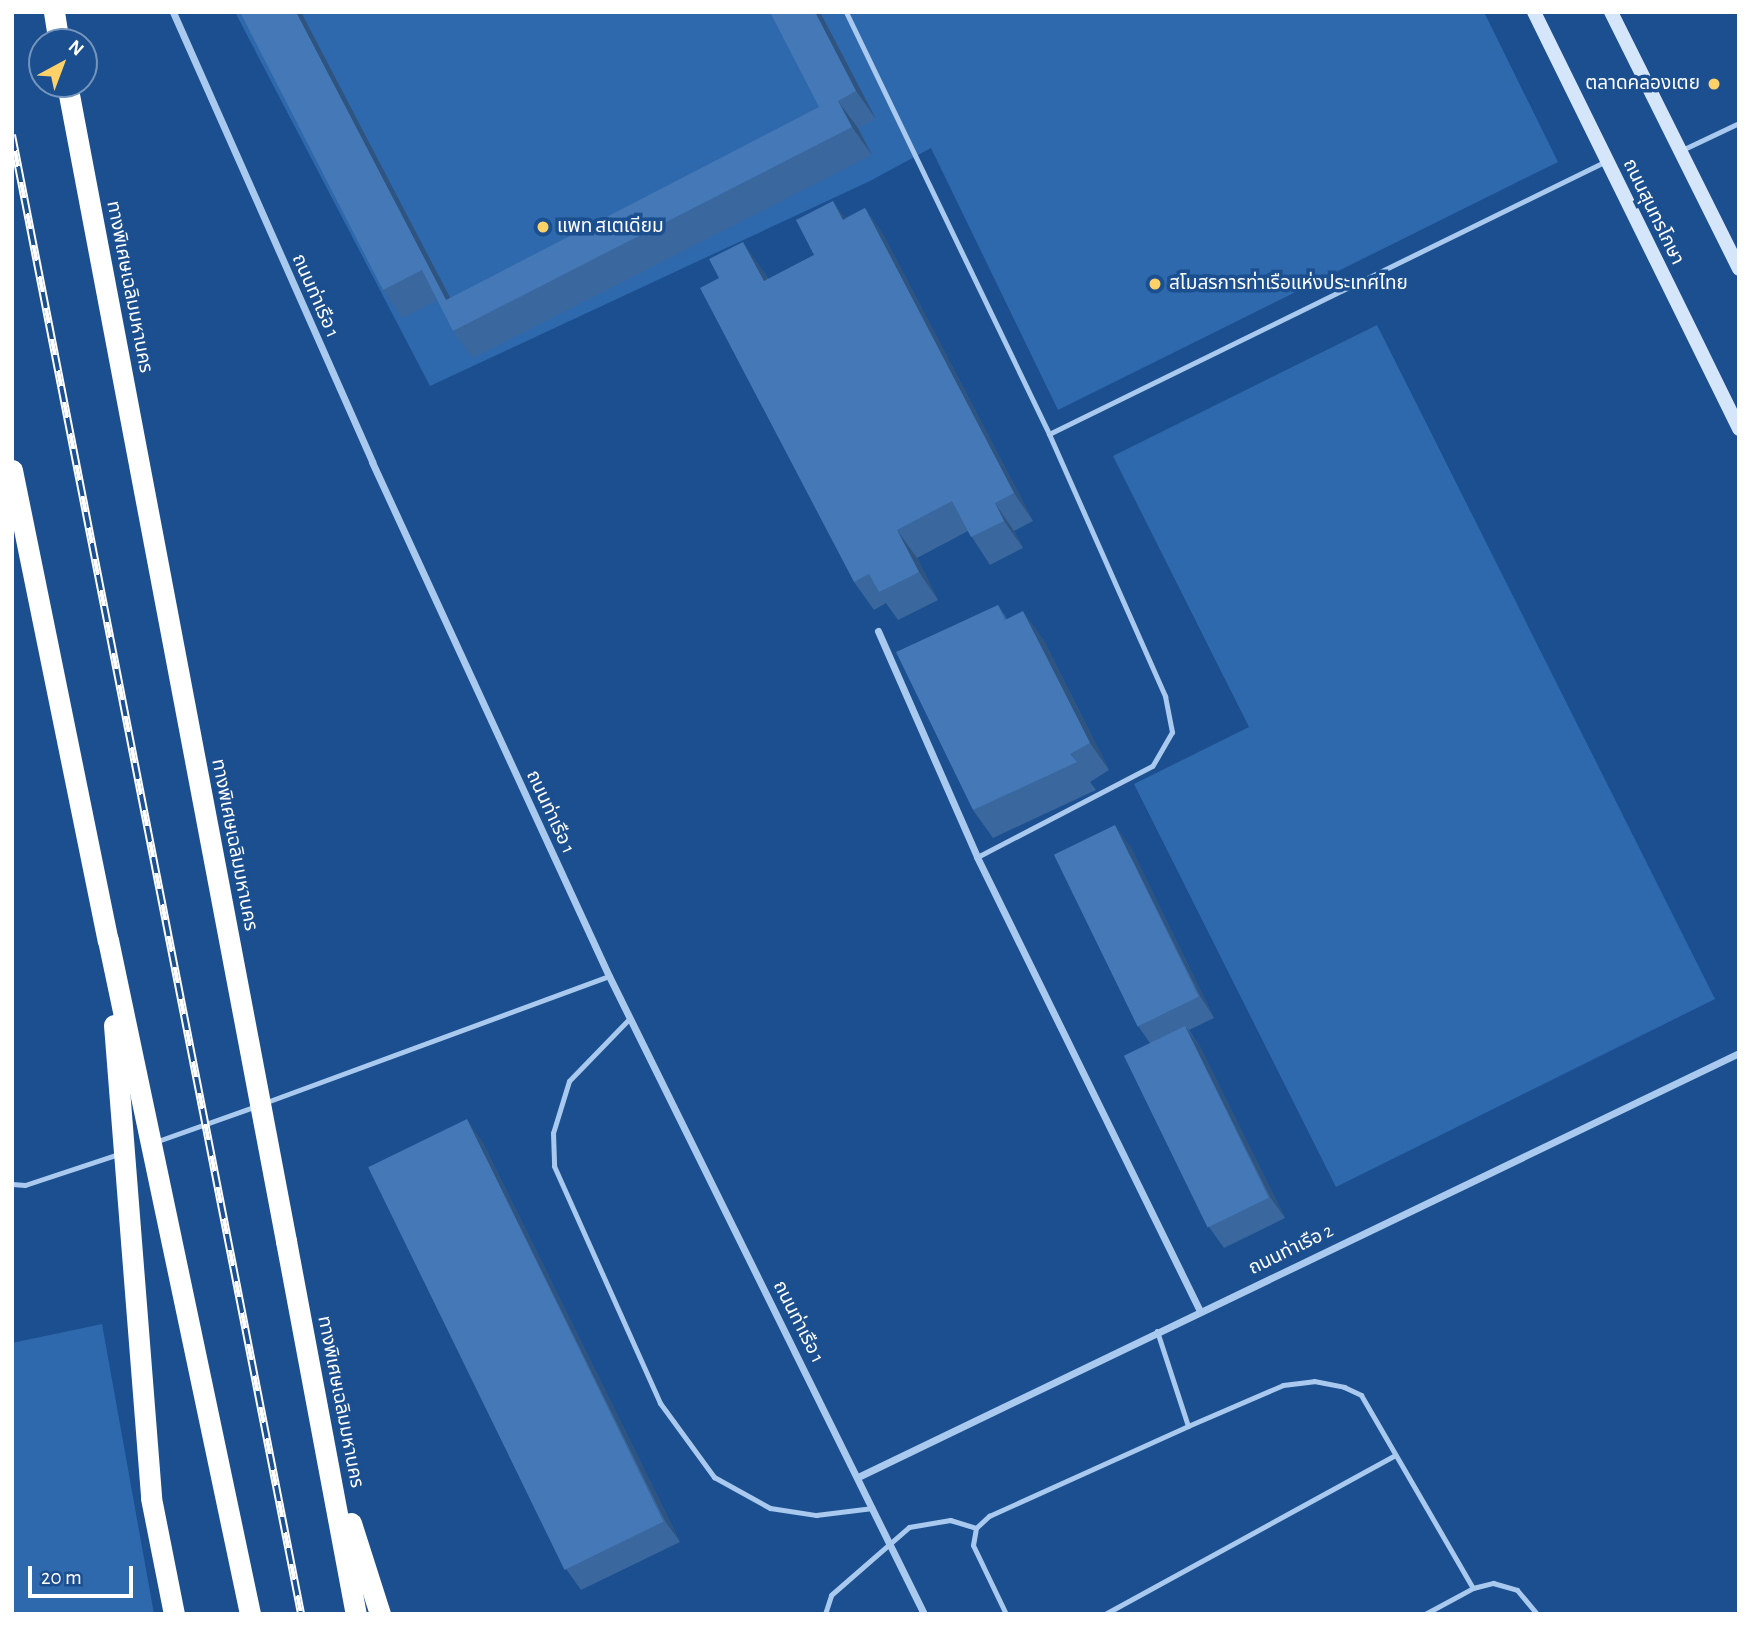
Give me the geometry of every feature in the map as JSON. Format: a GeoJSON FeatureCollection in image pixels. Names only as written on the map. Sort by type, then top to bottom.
{"type":"FeatureCollection","features":[{"type":"Feature","properties":{"kind":"highway","name":"ทางพิเศษเฉลิมมหานคร"},"geometry":{"type":"LineString","coordinates":[[70,98],[356,1614]]}},
{"type":"Feature","properties":{"kind":"highway"},"geometry":{"type":"LineString","coordinates":[[12,470],[250,1614]]}},
{"type":"Feature","properties":{"kind":"highway"},"geometry":{"type":"LineString","coordinates":[[108,940],[150,1498],[174,1614]]}},
{"type":"Feature","properties":{"kind":"highway"},"geometry":{"type":"LineString","coordinates":[[324,1441],[380,1614]]}},
{"type":"Feature","properties":{"kind":"main road","name":"ถนนสุนทรโกษา"},"geometry":{"type":"LineString","coordinates":[[1534,12],[1739,429]]}},
{"type":"Feature","properties":{"kind":"main road"},"geometry":{"type":"LineString","coordinates":[[1611,12],[1739,269]]}},
{"type":"Feature","properties":{"kind":"street","name":"ถนนท่าเรือ 1"},"geometry":{"type":"LineString","coordinates":[[173,12],[372,462],[629,1019],[924,1614]]}},
{"type":"Feature","properties":{"kind":"street"},"geometry":{"type":"LineString","coordinates":[[878,631],[977,857],[1200,1311]]}},
{"type":"Feature","properties":{"kind":"street","name":"ถนนท่าเรือ 2"},"geometry":{"type":"LineString","coordinates":[[858,1477],[1739,1053]]}},
{"type":"Feature","properties":{"kind":"lane"},"geometry":{"type":"LineString","coordinates":[[846,12],[1049,434],[1165,696],[1172,732],[1152,766],[977,857]]}},
{"type":"Feature","properties":{"kind":"lane"},"geometry":{"type":"LineString","coordinates":[[1679,152],[1739,122]]}},
{"type":"Feature","properties":{"kind":"lane"},"geometry":{"type":"LineString","coordinates":[[1049,434],[1606,161]]}},
{"type":"Feature","properties":{"kind":"lane"},"geometry":{"type":"LineString","coordinates":[[141,1146],[609,976]]}},
{"type":"Feature","properties":{"kind":"lane"},"geometry":{"type":"LineString","coordinates":[[629,1019],[569,1081],[552,1133],[554,1166],[660,1403],[714,1477],[770,1508],[816,1515],[873,1508]]}},
{"type":"Feature","properties":{"kind":"lane"},"geometry":{"type":"LineString","coordinates":[[12,1184],[25,1185],[128,1151]]}},
{"type":"Feature","properties":{"kind":"lane"},"geometry":{"type":"LineString","coordinates":[[1157,1331],[1188,1426]]}},
{"type":"Feature","properties":{"kind":"lane"},"geometry":{"type":"LineString","coordinates":[[1006,1614],[973,1545],[976,1528],[989,1516],[1283,1385],[1314,1381],[1344,1387],[1361,1395],[1473,1588]]}},
{"type":"Feature","properties":{"kind":"lane"},"geometry":{"type":"LineString","coordinates":[[1105,1614],[1395,1455]]}},
{"type":"Feature","properties":{"kind":"lane"},"geometry":{"type":"LineString","coordinates":[[825,1614],[831,1595],[909,1527],[950,1520],[976,1528]]}},
{"type":"Feature","properties":{"kind":"lane"},"geometry":{"type":"LineString","coordinates":[[1425,1614],[1473,1588],[1493,1583],[1517,1590],[1537,1614]]}},
{"type":"Feature","properties":{"kind":"shaded area","name":"สโมสรการท่าเรือแห่งประเทศไทย"},"geometry":{"type":"Polygon","coordinates":[[[235,12],[1484,12],[1558,162],[1058,410],[931,148],[870,181],[430,386],[235,12]]]}},
{"type":"Feature","properties":{"kind":"shaded area"},"geometry":{"type":"Polygon","coordinates":[[[1377,325],[1715,999],[1336,1187],[1134,784],[1249,727],[1113,456],[1377,325]]]}},
{"type":"Feature","properties":{"kind":"shaded area"},"geometry":{"type":"Polygon","coordinates":[[[102,1324],[154,1614],[12,1614],[12,1343],[102,1324]]]}},
{"type":"Feature","properties":{"kind":"building"},"geometry":{"type":"Polygon","coordinates":[[[240,12],[296,12],[446,300],[819,107],[770,12],[815,12],[856,91],[838,101],[852,127],[453,331],[422,270],[383,290],[240,12]]]}},
{"type":"Feature","properties":{"kind":"building"},"geometry":{"type":"Polygon","coordinates":[[[833,201],[843,220],[865,208],[1014,493],[995,503],[1004,521],[971,537],[952,501],[897,530],[919,572],[879,592],[869,574],[854,582],[700,288],[719,278],[709,259],[743,242],[764,281],[814,255],[796,220],[833,201]]]}},
{"type":"Feature","properties":{"kind":"building"},"geometry":{"type":"Polygon","coordinates":[[[998,605],[1005,620],[1023,611],[1090,743],[1070,754],[1077,762],[973,810],[896,652],[998,605]]]}},
{"type":"Feature","properties":{"kind":"building"},"geometry":{"type":"Polygon","coordinates":[[[1115,825],[1199,997],[1138,1026],[1054,855],[1115,825]]]}},
{"type":"Feature","properties":{"kind":"building"},"geometry":{"type":"Polygon","coordinates":[[[1185,1026],[1269,1198],[1208,1227],[1124,1056],[1185,1026]]]}},
{"type":"Feature","properties":{"kind":"building"},"geometry":{"type":"Polygon","coordinates":[[[467,1119],[663,1522],[565,1570],[368,1167],[467,1119]]]}},
{"type":"Feature","properties":{"kind":"railway"},"geometry":{"type":"LineString","coordinates":[[12,135],[301,1614]]}},
{"type":"Feature","properties":{"kind":"place","name":"ตลาดคลองเตย"},"geometry":{"type":"Point","coordinates":[1714,84]}},
{"type":"Feature","properties":{"kind":"place","name":"แพท สเตเดียม"},"geometry":{"type":"Point","coordinates":[543,227]}},
{"type":"Feature","properties":{"kind":"place","name":"สโมสรการท่าเรือแห่งประเทศไทย"},"geometry":{"type":"Point","coordinates":[1155,284]}}]}
